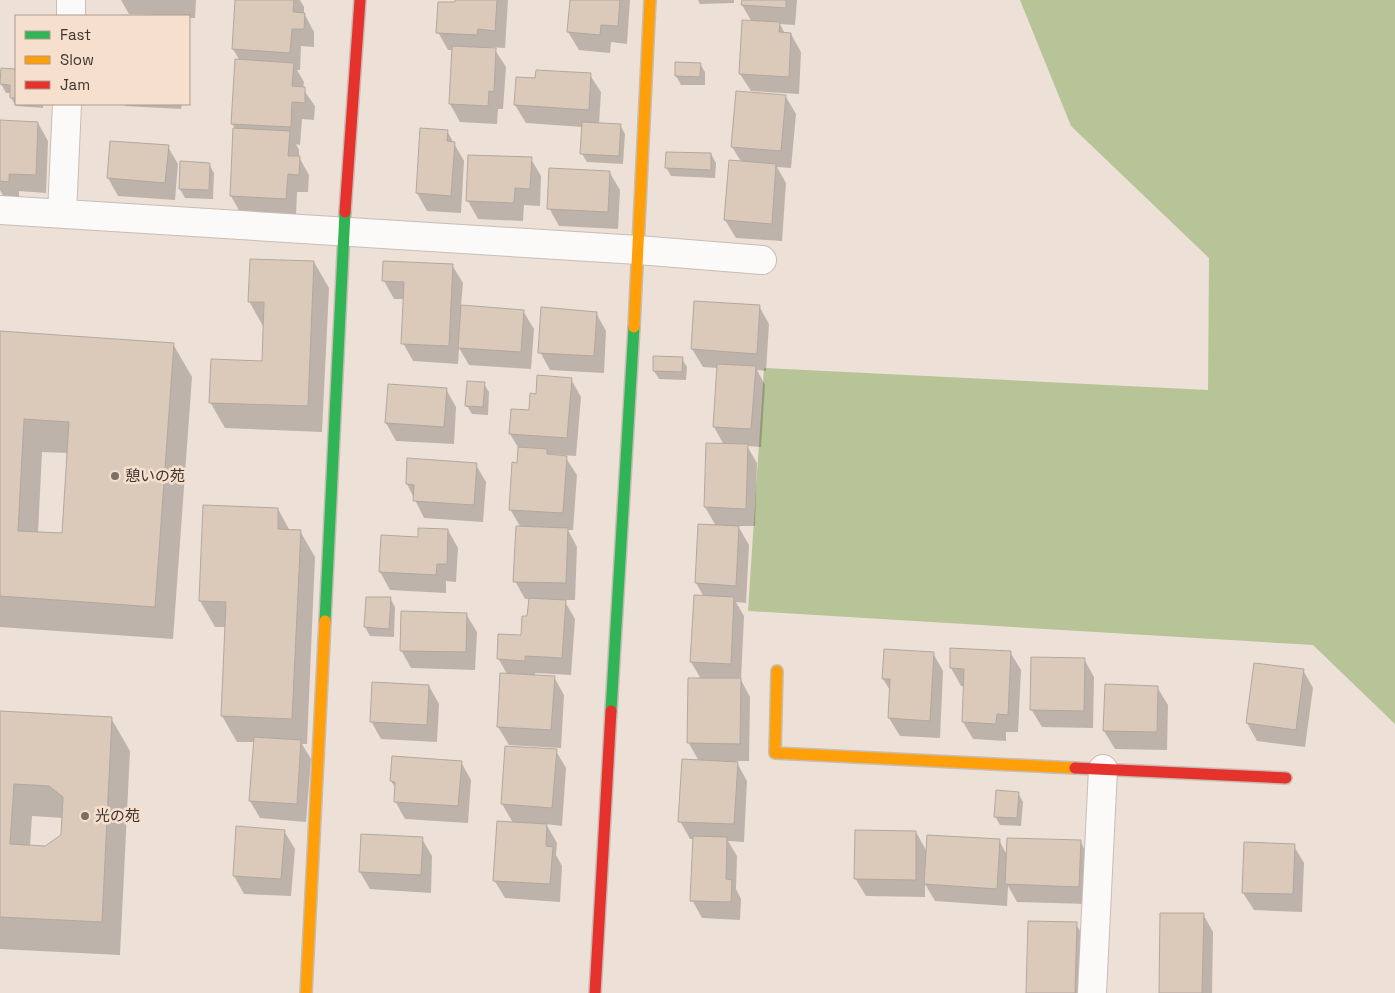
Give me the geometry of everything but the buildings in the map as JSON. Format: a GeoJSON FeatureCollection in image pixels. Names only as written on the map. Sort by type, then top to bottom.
{"type":"FeatureCollection","features":[{"type":"Feature","properties":{"kind":"street"},"geometry":{"type":"LineString","coordinates":[[71,0],[71,15]]}},
{"type":"Feature","properties":{"kind":"street"},"geometry":{"type":"LineString","coordinates":[[306,993],[344,231],[360,0]]}},
{"type":"Feature","properties":{"kind":"street"},"geometry":{"type":"LineString","coordinates":[[595,993],[638,250],[650,0]]}},
{"type":"Feature","properties":{"kind":"street"},"geometry":{"type":"LineString","coordinates":[[62,213],[67,105]]}},
{"type":"Feature","properties":{"kind":"street"},"geometry":{"type":"LineString","coordinates":[[0,210],[638,250],[762,260]]}},
{"type":"Feature","properties":{"kind":"street"},"geometry":{"type":"LineString","coordinates":[[777,671],[775,753],[1286,778]]}},
{"type":"Feature","properties":{"kind":"street"},"geometry":{"type":"LineString","coordinates":[[1092,993],[1103,769]]}},
{"type":"Feature","properties":{"kind":"green space"},"geometry":{"type":"Polygon","coordinates":[[[1020,0],[1395,0],[1395,724],[1313,645],[748,611],[764,368],[1208,390],[1209,258],[1071,126],[1020,0]]]}},
{"type":"Feature","properties":{"kind":"traffic: fast"},"geometry":{"type":"LineString","coordinates":[[325,621],[345,212]]}},
{"type":"Feature","properties":{"kind":"traffic: fast"},"geometry":{"type":"LineString","coordinates":[[611,711],[634,327]]}},
{"type":"Feature","properties":{"kind":"traffic: slow"},"geometry":{"type":"LineString","coordinates":[[634,327],[650,0]]}},
{"type":"Feature","properties":{"kind":"traffic: slow"},"geometry":{"type":"LineString","coordinates":[[306,993],[325,621]]}},
{"type":"Feature","properties":{"kind":"traffic: slow"},"geometry":{"type":"LineString","coordinates":[[777,671],[775,753],[1075,768]]}},
{"type":"Feature","properties":{"kind":"traffic: jam"},"geometry":{"type":"LineString","coordinates":[[345,212],[360,0]]}},
{"type":"Feature","properties":{"kind":"traffic: jam"},"geometry":{"type":"LineString","coordinates":[[595,993],[611,711]]}},
{"type":"Feature","properties":{"kind":"traffic: jam"},"geometry":{"type":"LineString","coordinates":[[1075,768],[1286,778]]}},
{"type":"Feature","properties":{"kind":"place","name":"憩いの苑"},"geometry":{"type":"Point","coordinates":[115,476]}},
{"type":"Feature","properties":{"kind":"place","name":"光の苑"},"geometry":{"type":"Point","coordinates":[85,816]}}]}
